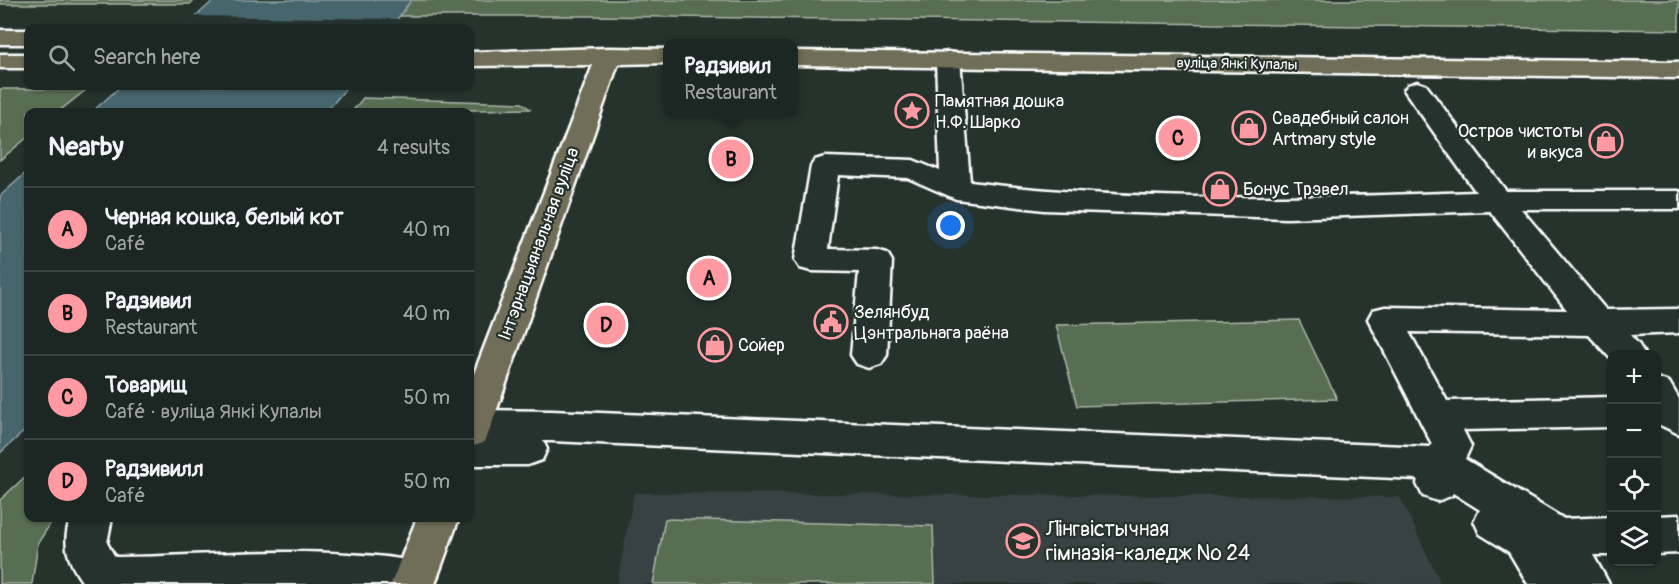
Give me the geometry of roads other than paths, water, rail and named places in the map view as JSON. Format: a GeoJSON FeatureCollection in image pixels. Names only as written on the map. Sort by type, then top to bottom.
{"type":"FeatureCollection","features":[{"type":"Feature","properties":{"kind":"main road"},"geometry":{"type":"LineString","coordinates":[[0,37],[24,37]]}},
{"type":"Feature","properties":{"kind":"main road"},"geometry":{"type":"LineString","coordinates":[[474,45],[609,56]]}},
{"type":"Feature","properties":{"kind":"main road","name":"Інтэрнацыянальная вуліца"},"geometry":{"type":"LineString","coordinates":[[474,424],[609,56]]}},
{"type":"Feature","properties":{"kind":"main road"},"geometry":{"type":"LineString","coordinates":[[474,59],[663,56]]}},
{"type":"Feature","properties":{"kind":"main road","name":"вуліца Янкі Купалы"},"geometry":{"type":"LineString","coordinates":[[798,57],[1679,70]]}},
{"type":"Feature","properties":{"kind":"main road"},"geometry":{"type":"LineString","coordinates":[[0,61],[24,61]]}},
{"type":"Feature","properties":{"kind":"main road"},"geometry":{"type":"LineString","coordinates":[[414,582],[436,522]]}},
{"type":"Feature","properties":{"kind":"street"},"geometry":{"type":"LineString","coordinates":[[948,59],[956,190]]}},
{"type":"Feature","properties":{"kind":"street"},"geometry":{"type":"LineString","coordinates":[[1386,66],[1587,323],[1622,350]]}},
{"type":"Feature","properties":{"kind":"street"},"geometry":{"type":"LineString","coordinates":[[1417,90],[1493,201]]}},
{"type":"Feature","properties":{"kind":"street"},"geometry":{"type":"LineString","coordinates":[[869,355],[876,261],[811,260],[825,166],[913,169],[956,190],[1044,201],[1287,208],[1493,201],[1679,200]]}},
{"type":"Feature","properties":{"kind":"street"},"geometry":{"type":"LineString","coordinates":[[1439,474],[1452,446],[1385,319],[1587,323],[1679,321]]}},
{"type":"Feature","properties":{"kind":"street"},"geometry":{"type":"LineString","coordinates":[[1436,416],[1607,412]]}},
{"type":"Feature","properties":{"kind":"street"},"geometry":{"type":"LineString","coordinates":[[474,435],[607,449],[1439,474],[1541,538],[1587,584]]}},
{"type":"Feature","properties":{"kind":"street"},"geometry":{"type":"LineString","coordinates":[[90,522],[86,548],[92,565],[106,577],[143,578],[258,571],[367,574],[414,582]]}},
{"type":"Feature","properties":{"kind":"street"},"geometry":{"type":"LineString","coordinates":[[1661,535],[1679,534]]}},
{"type":"Feature","properties":{"kind":"street"},"geometry":{"type":"LineString","coordinates":[[1541,538],[1607,536]]}},
{"type":"Feature","properties":{"kind":"street"},"geometry":{"type":"LineString","coordinates":[[1541,538],[1552,584]]}},
{"type":"Feature","properties":{"kind":"water"},"geometry":{"type":"Polygon","coordinates":[[[214,0],[411,0],[394,24],[187,24],[214,0]]]}},
{"type":"Feature","properties":{"kind":"water"},"geometry":{"type":"Polygon","coordinates":[[[117,90],[345,90],[329,108],[96,108],[117,90]]]}},
{"type":"Feature","properties":{"kind":"water"},"geometry":{"type":"Polygon","coordinates":[[[24,175],[24,432],[0,453],[0,196],[24,175]]]}},
{"type":"Feature","properties":{"kind":"place","name":"Памятная дошка Н.Ф. Шарко"},"geometry":{"type":"Point","coordinates":[912,111]}},
{"type":"Feature","properties":{"kind":"place","name":"Свадебный салон Artmary style"},"geometry":{"type":"Point","coordinates":[1249,128]}},
{"type":"Feature","properties":{"kind":"place","name":"Товарищ"},"geometry":{"type":"Point","coordinates":[1178,138]}},
{"type":"Feature","properties":{"kind":"place","name":"Остров чистоты и вкуса"},"geometry":{"type":"Point","coordinates":[1606,141]}},
{"type":"Feature","properties":{"kind":"place","name":"Радзивил"},"geometry":{"type":"Point","coordinates":[731,159]}},
{"type":"Feature","properties":{"kind":"place","name":"Бонус Трэвел"},"geometry":{"type":"Point","coordinates":[1220,189]}},
{"type":"Feature","properties":{"kind":"place","name":"Черная кошка, белый кот"},"geometry":{"type":"Point","coordinates":[709,278]}},
{"type":"Feature","properties":{"kind":"place","name":"Зелянбуд Цэнтральнага раёна"},"geometry":{"type":"Point","coordinates":[831,322]}},
{"type":"Feature","properties":{"kind":"place","name":"Радзивилл"},"geometry":{"type":"Point","coordinates":[606,325]}},
{"type":"Feature","properties":{"kind":"place","name":"Сойер"},"geometry":{"type":"Point","coordinates":[715,345]}},
{"type":"Feature","properties":{"kind":"place","name":"Лінгвістычная гімназія-каледж № 24"},"geometry":{"type":"Point","coordinates":[1023,541]}}]}
